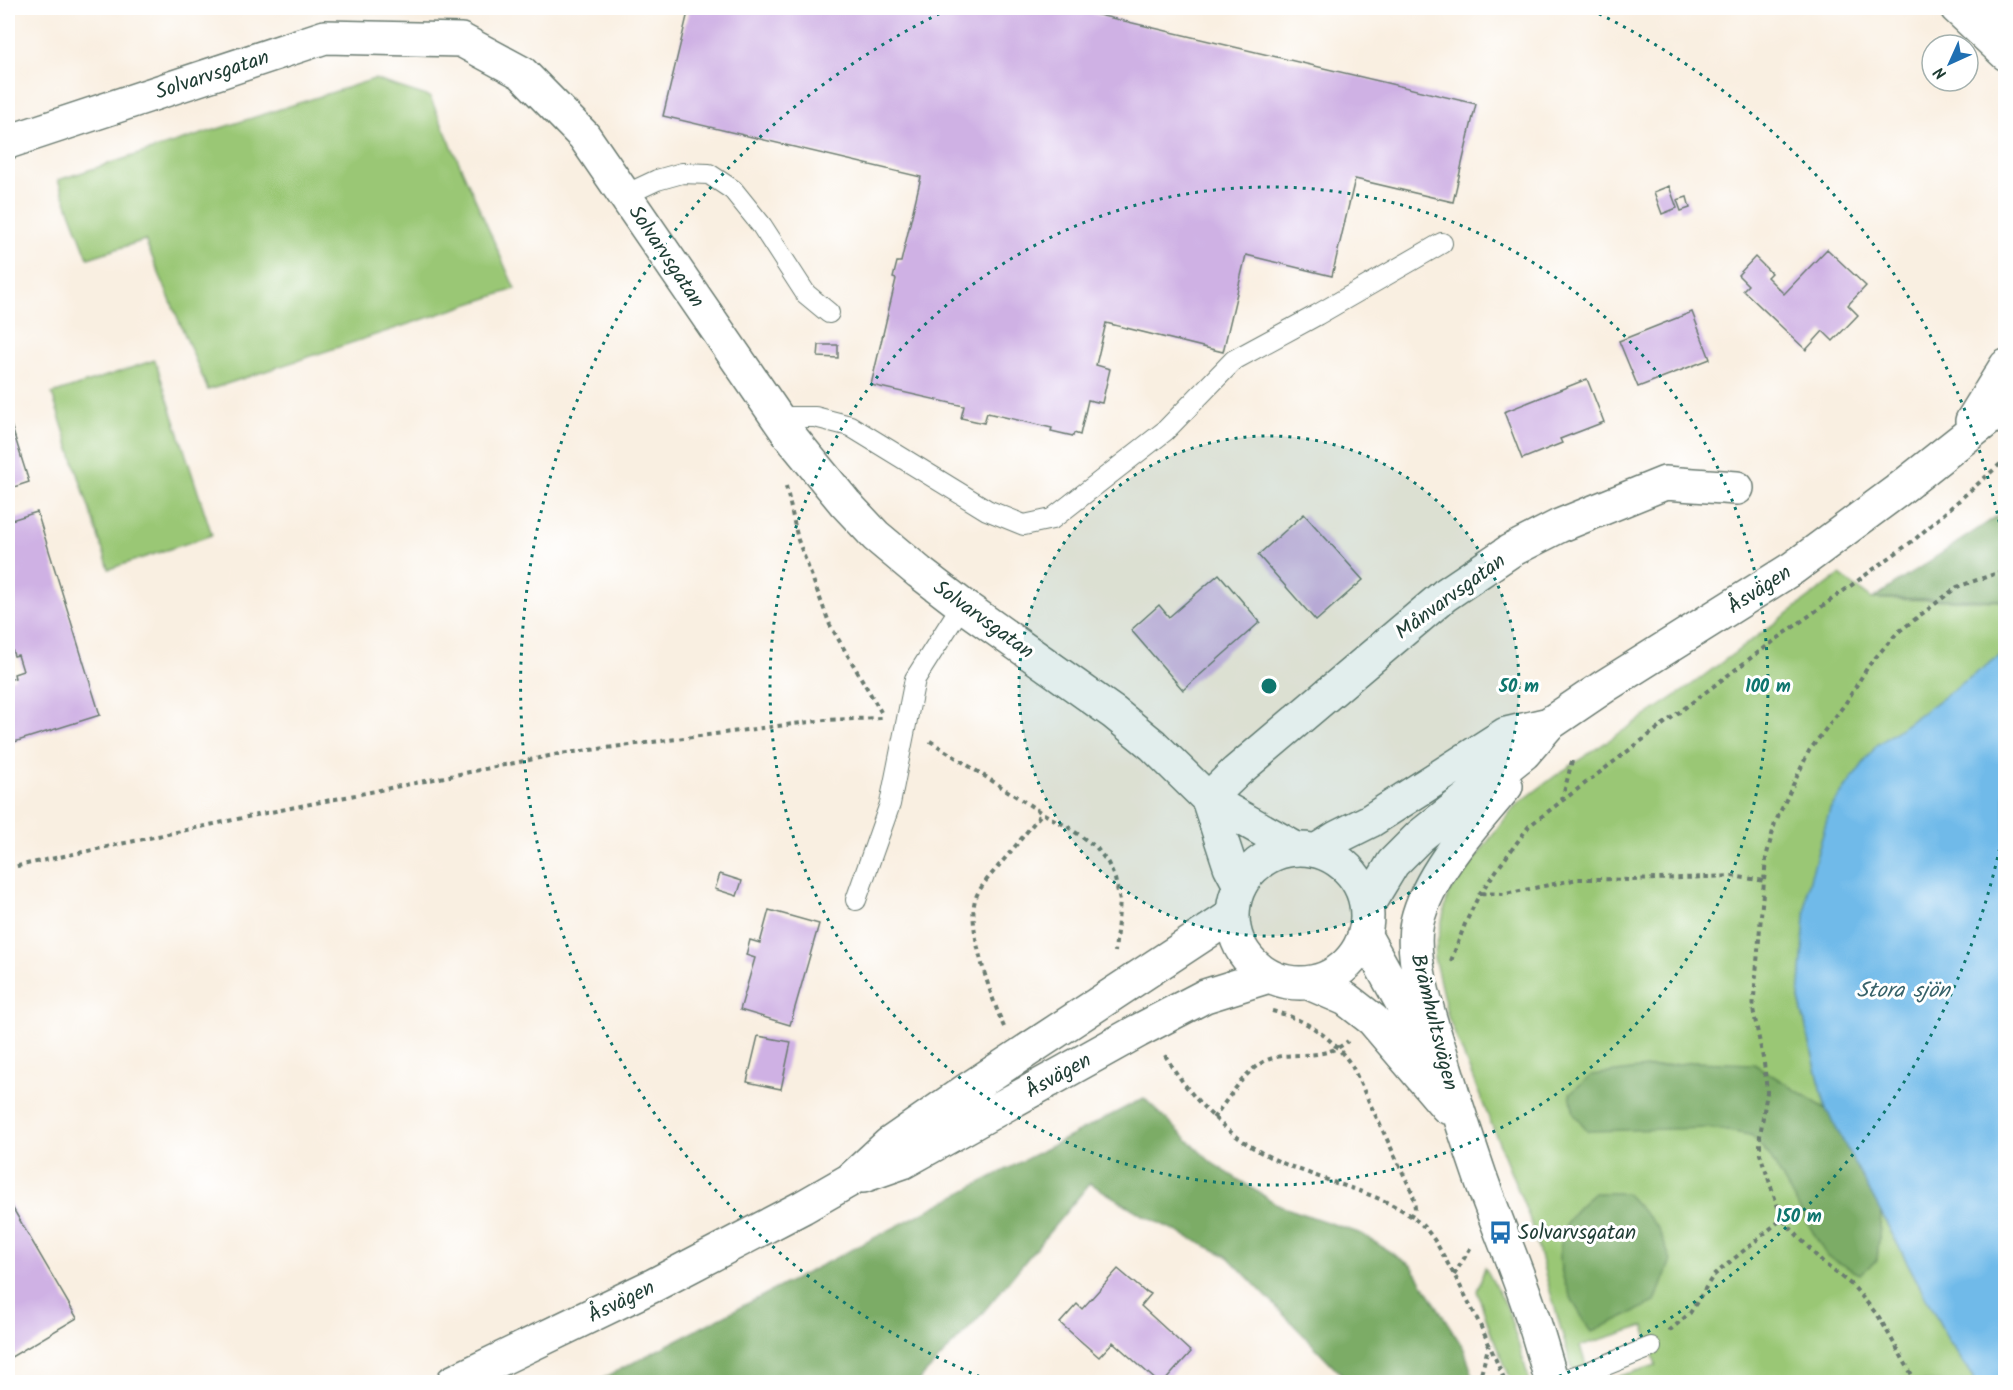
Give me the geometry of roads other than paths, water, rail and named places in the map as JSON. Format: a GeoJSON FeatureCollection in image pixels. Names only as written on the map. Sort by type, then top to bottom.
{"type":"FeatureCollection","features":[{"type":"Feature","properties":{"kind":"main road"},"geometry":{"type":"LineString","coordinates":[[1957,8],[2006,54]]}},
{"type":"Feature","properties":{"kind":"main road"},"geometry":{"type":"LineString","coordinates":[[1965,8],[2006,18]]}},
{"type":"Feature","properties":{"kind":"main road","name":"Solvarvsgatan"},"geometry":{"type":"LineString","coordinates":[[8,142],[325,36],[460,40],[522,74],[584,136],[783,426],[845,503],[876,536],[962,605],[1114,713],[1153,745],[1208,799]]}},
{"type":"Feature","properties":{"kind":"main road","name":"Åsvägen"},"geometry":{"type":"LineString","coordinates":[[1960,441],[2006,366]]}},
{"type":"Feature","properties":{"kind":"main road","name":"Åsvägen"},"geometry":{"type":"LineString","coordinates":[[1366,921],[1393,863],[1420,836],[1524,753],[1549,724],[1792,568],[1897,491],[2006,405]]}},
{"type":"Feature","properties":{"kind":"main road","name":"Månvarvsgatan"},"geometry":{"type":"LineString","coordinates":[[1208,799],[1253,757],[1445,595],[1510,551],[1559,526],[1665,483],[1737,488]]}},
{"type":"Feature","properties":{"kind":"main road","name":"Brämhultsvägen"},"geometry":{"type":"LineString","coordinates":[[1552,1383],[1531,1312],[1480,1176],[1451,1088],[1423,990],[1416,940],[1417,922],[1436,878],[1468,832],[1528,760],[1579,704]]}},
{"type":"Feature","properties":{"kind":"main road","name":"Åsvägen"},"geometry":{"type":"LineString","coordinates":[[1306,850],[1370,821],[1506,734],[1549,724]]}},
{"type":"Feature","properties":{"kind":"main road"},"geometry":{"type":"LineString","coordinates":[[1208,799],[1306,850],[1335,858],[1350,870],[1361,887],[1366,921],[1357,953],[1344,967],[1328,978],[1310,983],[1288,982],[1269,976],[1245,955],[1236,935],[1237,900],[1230,866],[1208,799]]}},
{"type":"Feature","properties":{"kind":"main road"},"geometry":{"type":"LineString","coordinates":[[1237,900],[1252,869],[1259,862],[1277,853],[1306,850]]}},
{"type":"Feature","properties":{"kind":"main road","name":"Åsvägen"},"geometry":{"type":"LineString","coordinates":[[850,1180],[889,1144],[1237,900]]}},
{"type":"Feature","properties":{"kind":"main road","name":"Brämhultsvägen"},"geometry":{"type":"LineString","coordinates":[[1366,921],[1447,1107],[1480,1176]]}},
{"type":"Feature","properties":{"kind":"main road","name":"Åsvägen"},"geometry":{"type":"LineString","coordinates":[[453,1383],[654,1285],[850,1180],[903,1162],[1205,996],[1269,976]]}},
{"type":"Feature","properties":{"kind":"main road","name":"Brämhultsvägen"},"geometry":{"type":"LineString","coordinates":[[1310,983],[1346,999],[1373,1020],[1447,1107]]}},
{"type":"Feature","properties":{"kind":"lane"},"geometry":{"type":"LineString","coordinates":[[625,195],[657,180],[682,172],[709,174],[733,190],[762,226],[806,294],[829,313]]}},
{"type":"Feature","properties":{"kind":"lane"},"geometry":{"type":"LineString","coordinates":[[783,426],[814,417],[850,426],[987,510],[1024,525],[1052,519],[1165,430],[1234,360],[1442,243]]}},
{"type":"Feature","properties":{"kind":"lane"},"geometry":{"type":"LineString","coordinates":[[856,900],[890,804],[915,679],[962,605]]}},
{"type":"Feature","properties":{"kind":"lane"},"geometry":{"type":"LineString","coordinates":[[1557,1383],[1651,1347]]}},
{"type":"Feature","properties":{"kind":"water","name":"Stora sjön"},"geometry":{"type":"Polygon","coordinates":[[[2005,652],[2006,1382],[1976,1382],[1949,1341],[1826,1109],[1799,999],[1807,890],[1830,809],[1876,746],[2005,652]]]}},
{"type":"Feature","properties":{"kind":"place","name":"Solvarvsgatan"},"geometry":{"type":"Point","coordinates":[1500,1232]}}]}
